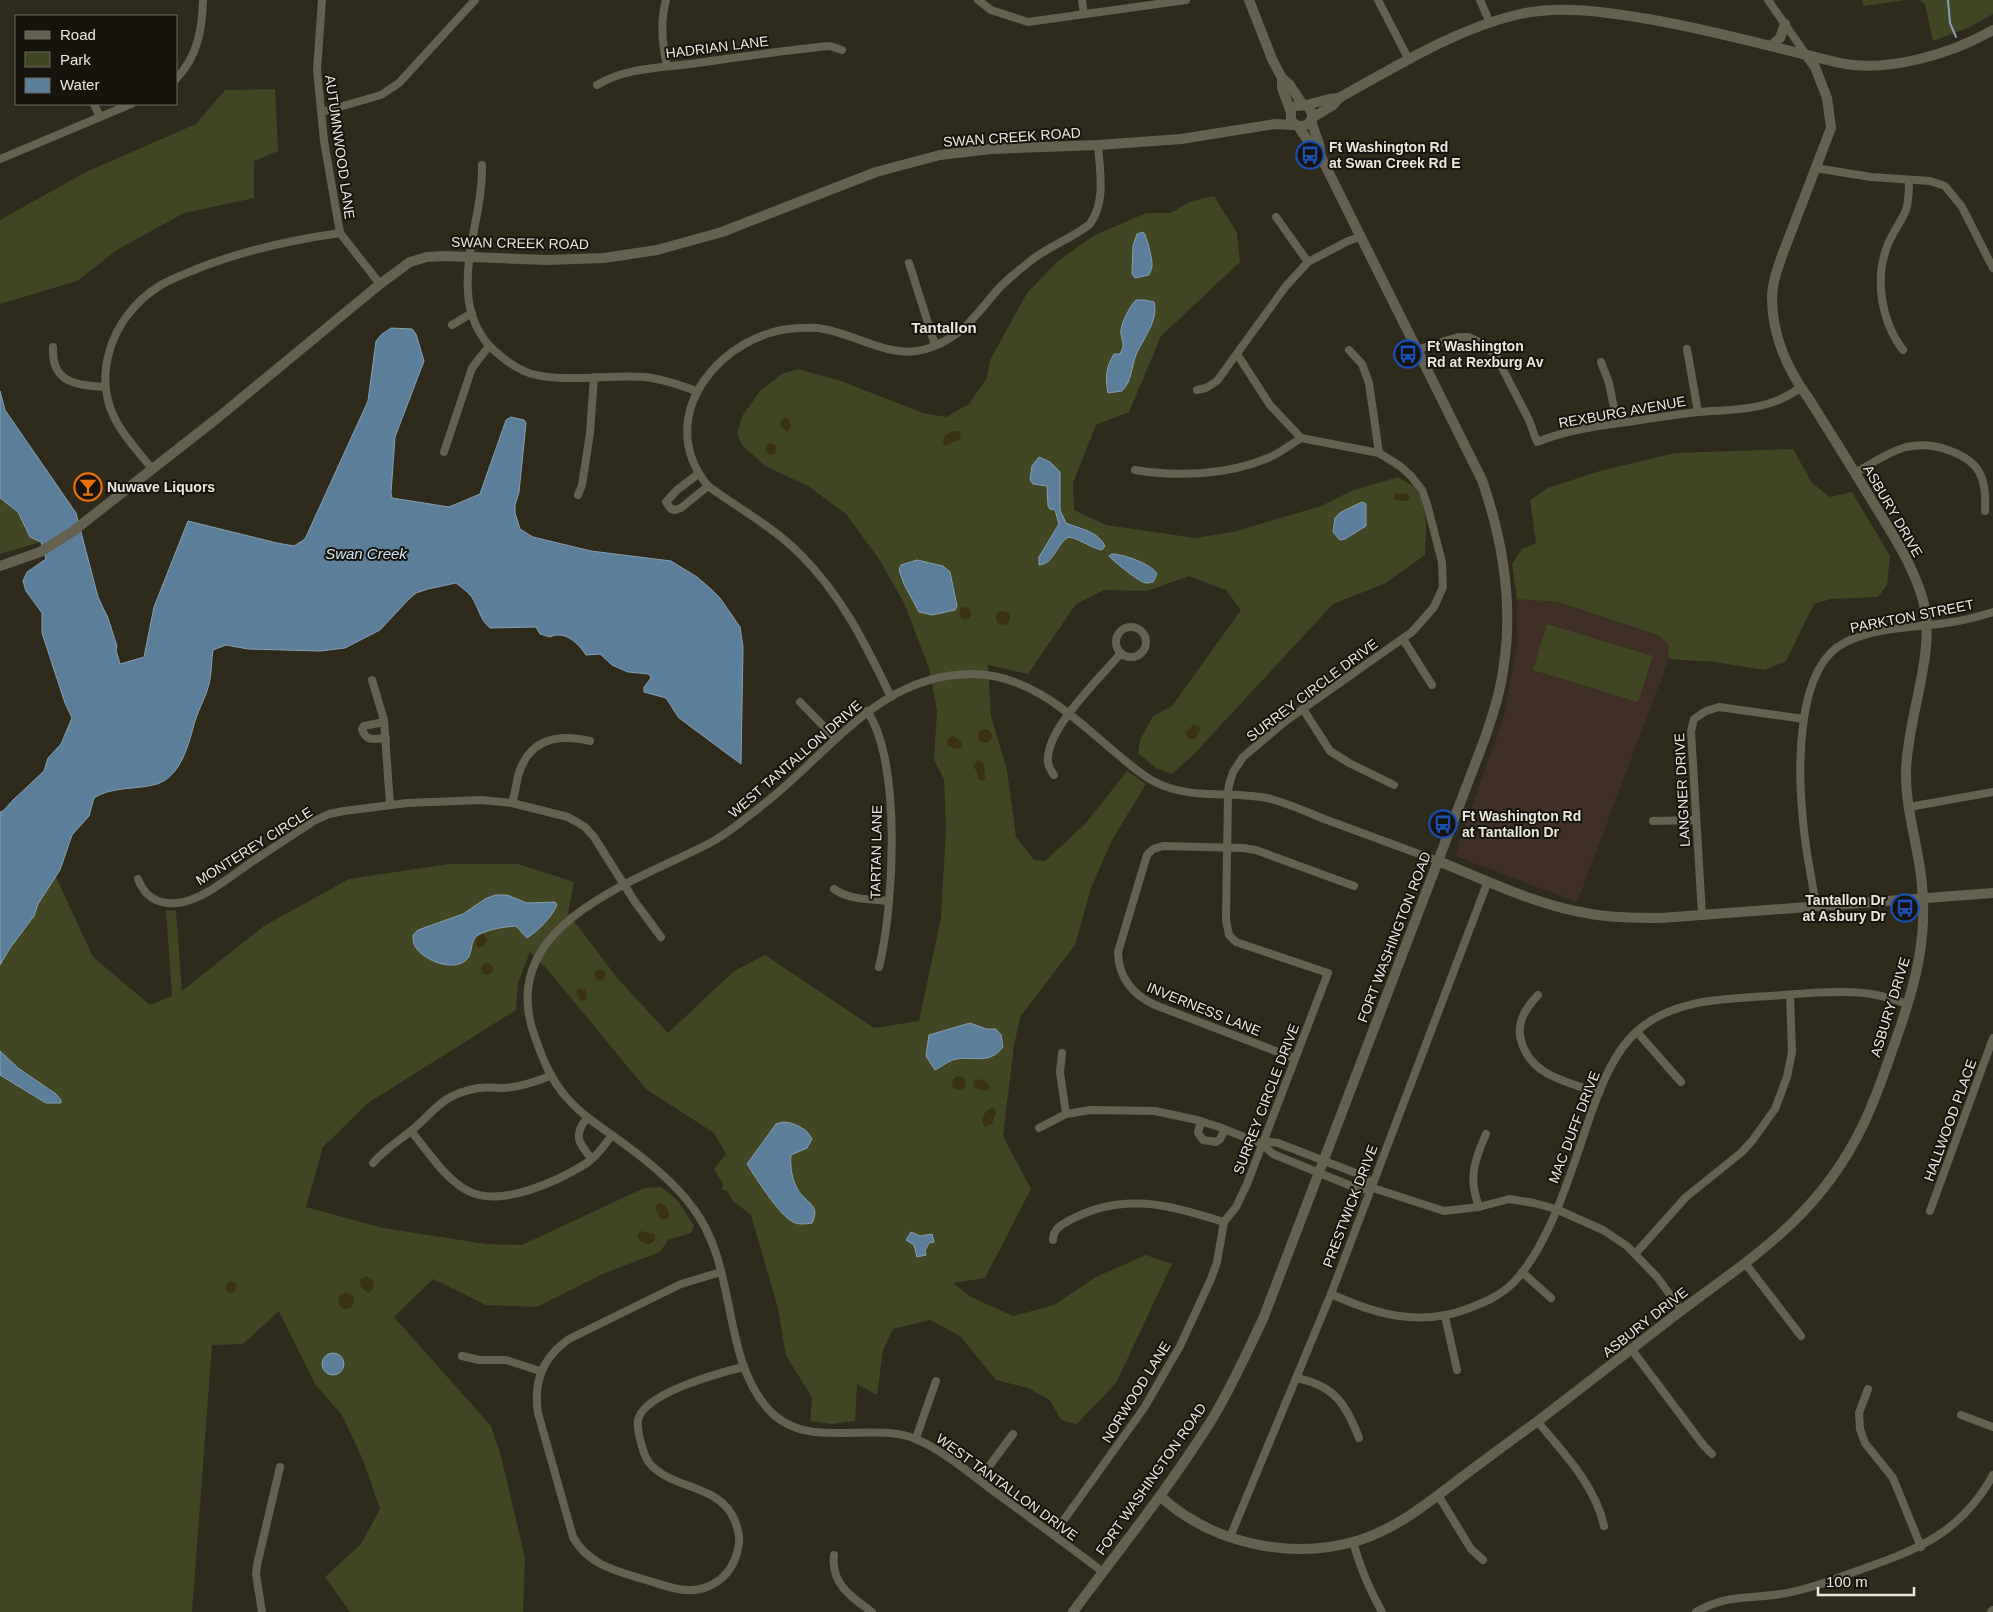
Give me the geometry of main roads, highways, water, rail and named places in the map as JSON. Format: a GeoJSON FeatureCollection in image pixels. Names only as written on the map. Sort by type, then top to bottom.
{"type":"FeatureCollection","features":[{"type":"Feature","properties":{"kind":"water"},"geometry":{"type":"Polygon","coordinates":[[[1143,232],[1152,260],[1152,267],[1149,275],[1135,278],[1132,274],[1133,246],[1137,234],[1143,232]]]}},
{"type":"Feature","properties":{"kind":"water"},"geometry":{"type":"Polygon","coordinates":[[[1136,300],[1154,302],[1155,309],[1152,323],[1136,355],[1130,379],[1125,387],[1122,391],[1108,393],[1106,377],[1108,368],[1114,354],[1120,354],[1122,351],[1121,330],[1123,321],[1136,300]]]}},
{"type":"Feature","properties":{"kind":"water","name":"Swan Creek"},"geometry":{"type":"Polygon","coordinates":[[[391,328],[412,329],[416,334],[424,361],[395,437],[392,498],[449,507],[480,494],[506,420],[511,417],[524,420],[526,423],[519,492],[515,505],[515,513],[520,529],[533,537],[591,551],[671,561],[697,577],[711,589],[720,598],[740,627],[743,647],[741,764],[679,718],[666,698],[644,692],[644,687],[651,678],[649,674],[628,672],[612,665],[600,654],[586,655],[579,646],[566,636],[556,635],[550,637],[540,634],[536,627],[490,628],[484,621],[471,596],[456,583],[428,589],[416,593],[380,630],[345,648],[320,651],[248,649],[226,645],[213,650],[208,689],[187,748],[173,774],[157,784],[117,790],[94,798],[89,816],[72,835],[60,870],[38,904],[34,916],[0,965],[0,812],[44,771],[48,758],[61,744],[72,718],[65,703],[42,633],[42,613],[26,591],[23,581],[27,572],[46,559],[41,542],[30,537],[18,512],[0,498],[0,391],[5,410],[76,513],[98,597],[108,618],[117,646],[116,650],[120,664],[144,657],[154,607],[188,521],[294,546],[305,539],[368,401],[376,341],[391,328]]]}},
{"type":"Feature","properties":{"kind":"water"},"geometry":{"type":"Polygon","coordinates":[[[1039,457],[1050,462],[1060,472],[1060,510],[1066,523],[1098,537],[1105,546],[1102,550],[1069,537],[1061,544],[1049,561],[1039,565],[1039,557],[1059,524],[1055,510],[1050,509],[1048,506],[1047,486],[1033,484],[1030,480],[1032,466],[1039,457]]]}},
{"type":"Feature","properties":{"kind":"water"},"geometry":{"type":"Polygon","coordinates":[[[1362,502],[1366,504],[1366,526],[1340,540],[1333,532],[1335,518],[1341,512],[1362,502]]]}},
{"type":"Feature","properties":{"kind":"water"},"geometry":{"type":"Polygon","coordinates":[[[1112,554],[1130,558],[1154,570],[1157,574],[1153,582],[1144,583],[1134,577],[1109,556],[1112,554]]]}},
{"type":"Feature","properties":{"kind":"water"},"geometry":{"type":"Polygon","coordinates":[[[917,560],[943,566],[950,572],[957,606],[955,610],[932,615],[919,612],[904,584],[899,570],[901,565],[917,560]]]}},
{"type":"Feature","properties":{"kind":"water"},"geometry":{"type":"Polygon","coordinates":[[[495,895],[507,895],[527,903],[555,902],[557,905],[552,914],[536,932],[527,938],[516,926],[492,930],[478,935],[473,940],[470,955],[460,964],[446,965],[433,961],[416,947],[413,935],[418,930],[463,914],[485,899],[495,895]]]}},
{"type":"Feature","properties":{"kind":"water"},"geometry":{"type":"Polygon","coordinates":[[[970,1023],[986,1029],[996,1029],[1001,1035],[1003,1047],[998,1053],[987,1058],[954,1060],[935,1070],[926,1056],[929,1035],[970,1023]]]}},
{"type":"Feature","properties":{"kind":"water"},"geometry":{"type":"Polygon","coordinates":[[[0,1051],[18,1068],[56,1094],[61,1103],[46,1103],[0,1075],[0,1051]]]}},
{"type":"Feature","properties":{"kind":"water"},"geometry":{"type":"Polygon","coordinates":[[[783,1122],[800,1127],[812,1139],[807,1148],[791,1155],[791,1160],[794,1182],[801,1194],[814,1208],[815,1212],[812,1223],[798,1224],[787,1218],[768,1196],[747,1164],[776,1124],[783,1122]]]}},
{"type":"Feature","properties":{"kind":"water"},"geometry":{"type":"Polygon","coordinates":[[[911,1232],[920,1236],[932,1234],[934,1242],[929,1243],[925,1251],[926,1255],[917,1257],[914,1245],[906,1240],[911,1232]]]}},
{"type":"Feature","properties":{"kind":"water"},"geometry":{"type":"Polygon","coordinates":[[[333,1353],[343,1360],[344,1364],[337,1374],[333,1375],[323,1368],[322,1364],[329,1354],[333,1353]]]}},
{"type":"Feature","properties":{"kind":"waterway"},"geometry":{"type":"LineString","coordinates":[[1948,0],[1950,23],[1956,37]]}},
{"type":"Feature","properties":{"kind":"place","name":"Ft Washington Rd at Swan Creek Rd E"},"geometry":{"type":"Point","coordinates":[1310,155]}},
{"type":"Feature","properties":{"kind":"place","name":"Ft Washington Rd at Rexburg Av"},"geometry":{"type":"Point","coordinates":[1408,354]}},
{"type":"Feature","properties":{"kind":"place","name":"Nuwave Liquors"},"geometry":{"type":"Point","coordinates":[88,487]}},
{"type":"Feature","properties":{"kind":"place","name":"Ft Washington Rd at Tantallon Dr"},"geometry":{"type":"Point","coordinates":[1443,824]}},
{"type":"Feature","properties":{"kind":"place","name":"Tantallon Dr at Asbury Dr"},"geometry":{"type":"Point","coordinates":[1905,908]}},
{"type":"Feature","properties":{"kind":"district","name":"Tantallon"},"geometry":{"type":"Point","coordinates":[944,328]}}]}
